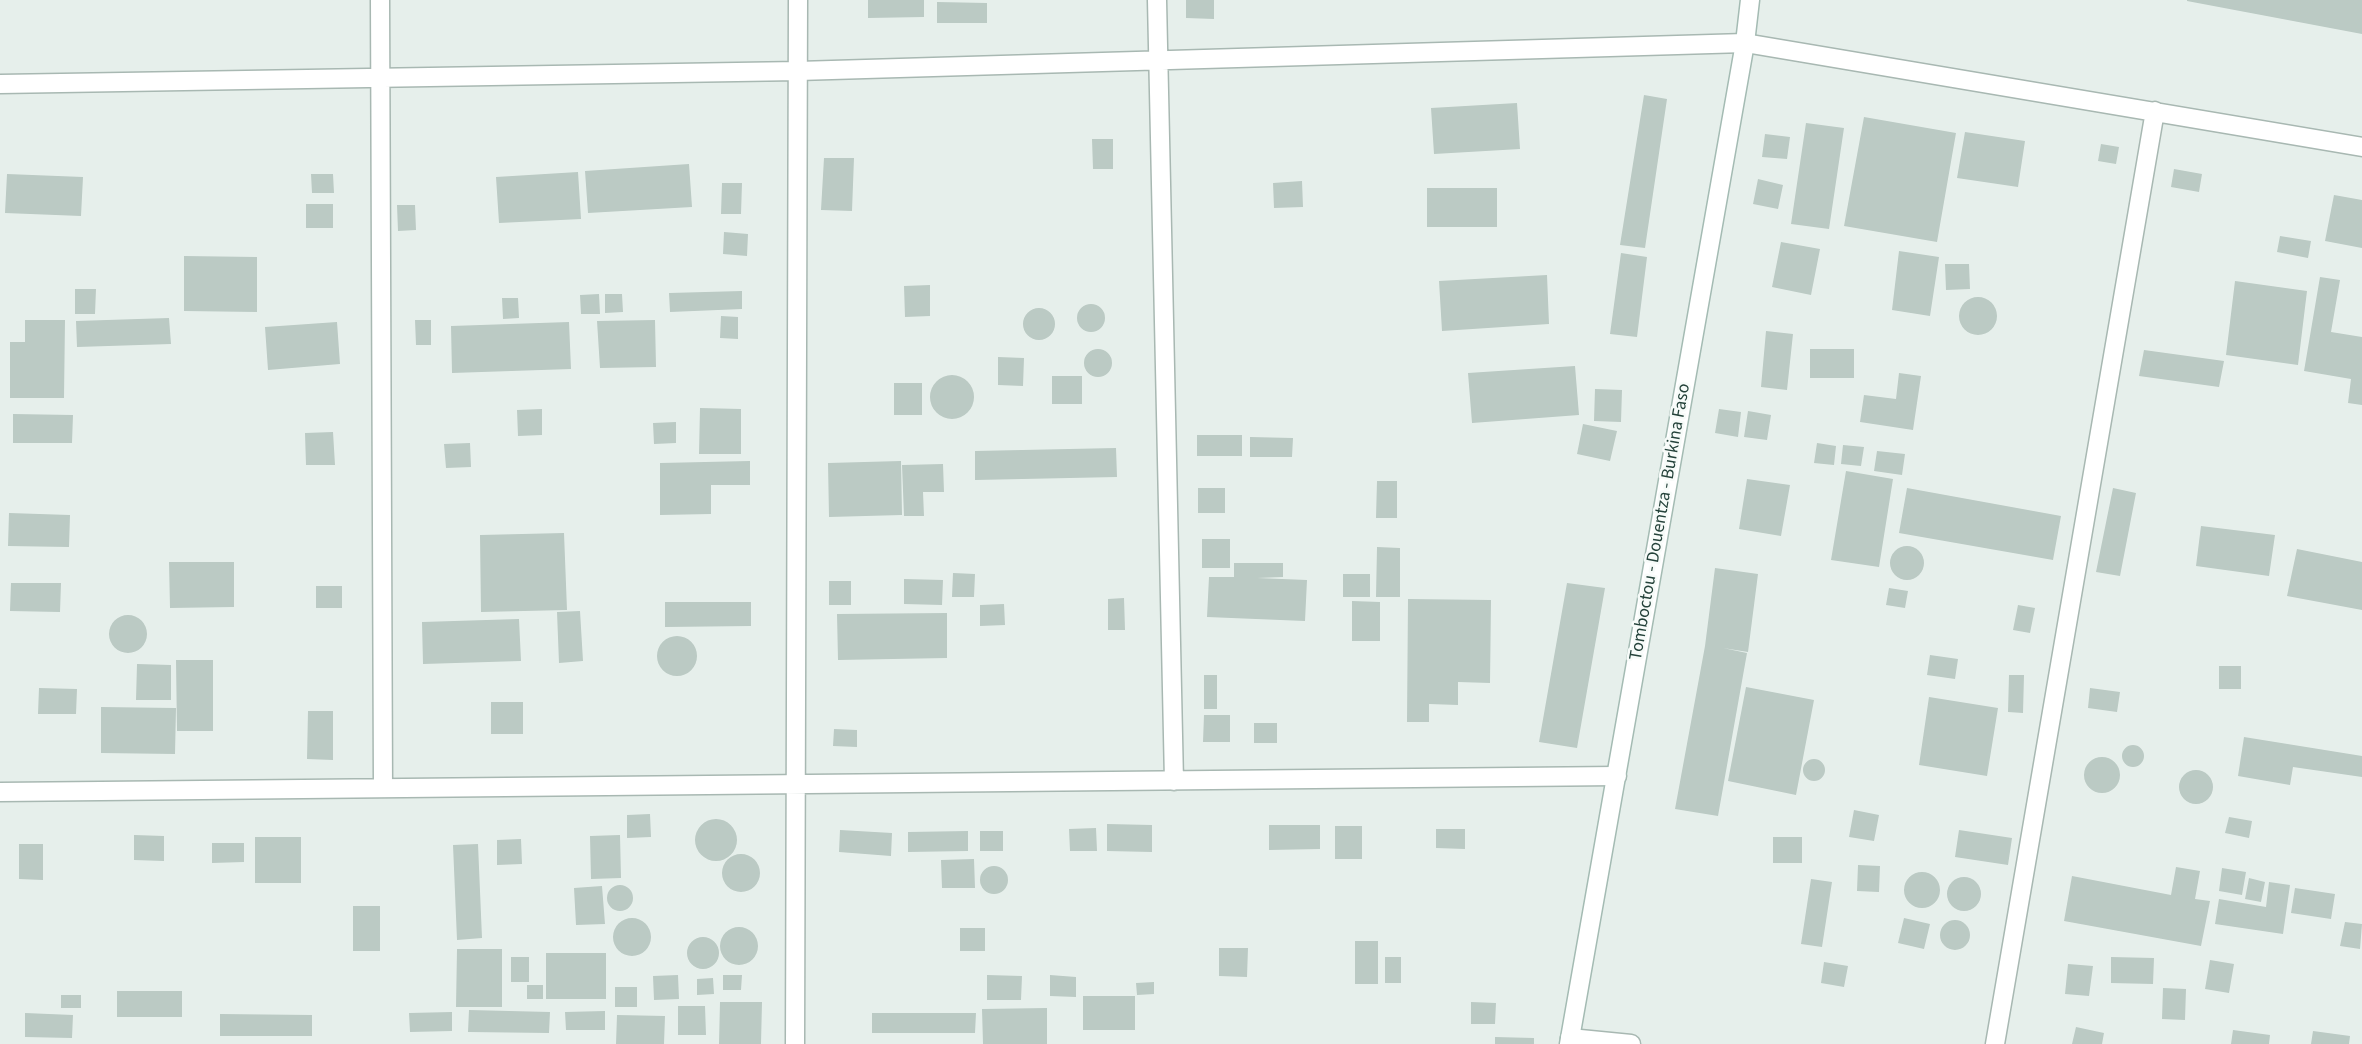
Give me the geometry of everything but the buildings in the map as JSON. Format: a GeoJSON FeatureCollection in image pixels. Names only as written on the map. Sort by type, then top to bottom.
{"type":"FeatureCollection","features":[{"type":"Feature","properties":{"kind":"street"},"geometry":{"type":"LineString","coordinates":[[380,0],[383,788]]}},
{"type":"Feature","properties":{"kind":"street"},"geometry":{"type":"LineString","coordinates":[[795,1044],[798,0]]}},
{"type":"Feature","properties":{"kind":"street"},"geometry":{"type":"LineString","coordinates":[[1157,0],[1174,781]]}},
{"type":"Feature","properties":{"kind":"street","name":"Tomboctou - Douentza - Burkina Faso"},"geometry":{"type":"LineString","coordinates":[[1570,1041],[1745,44],[1750,0]]}},
{"type":"Feature","properties":{"kind":"street"},"geometry":{"type":"LineString","coordinates":[[0,84],[798,71],[1745,44],[2362,147]]}},
{"type":"Feature","properties":{"kind":"street"},"geometry":{"type":"LineString","coordinates":[[1995,1044],[2155,111]]}},
{"type":"Feature","properties":{"kind":"street"},"geometry":{"type":"LineString","coordinates":[[0,792],[1617,776]]}},
{"type":"Feature","properties":{"kind":"street"},"geometry":{"type":"LineString","coordinates":[[1570,1041],[1631,1044]]}}]}
